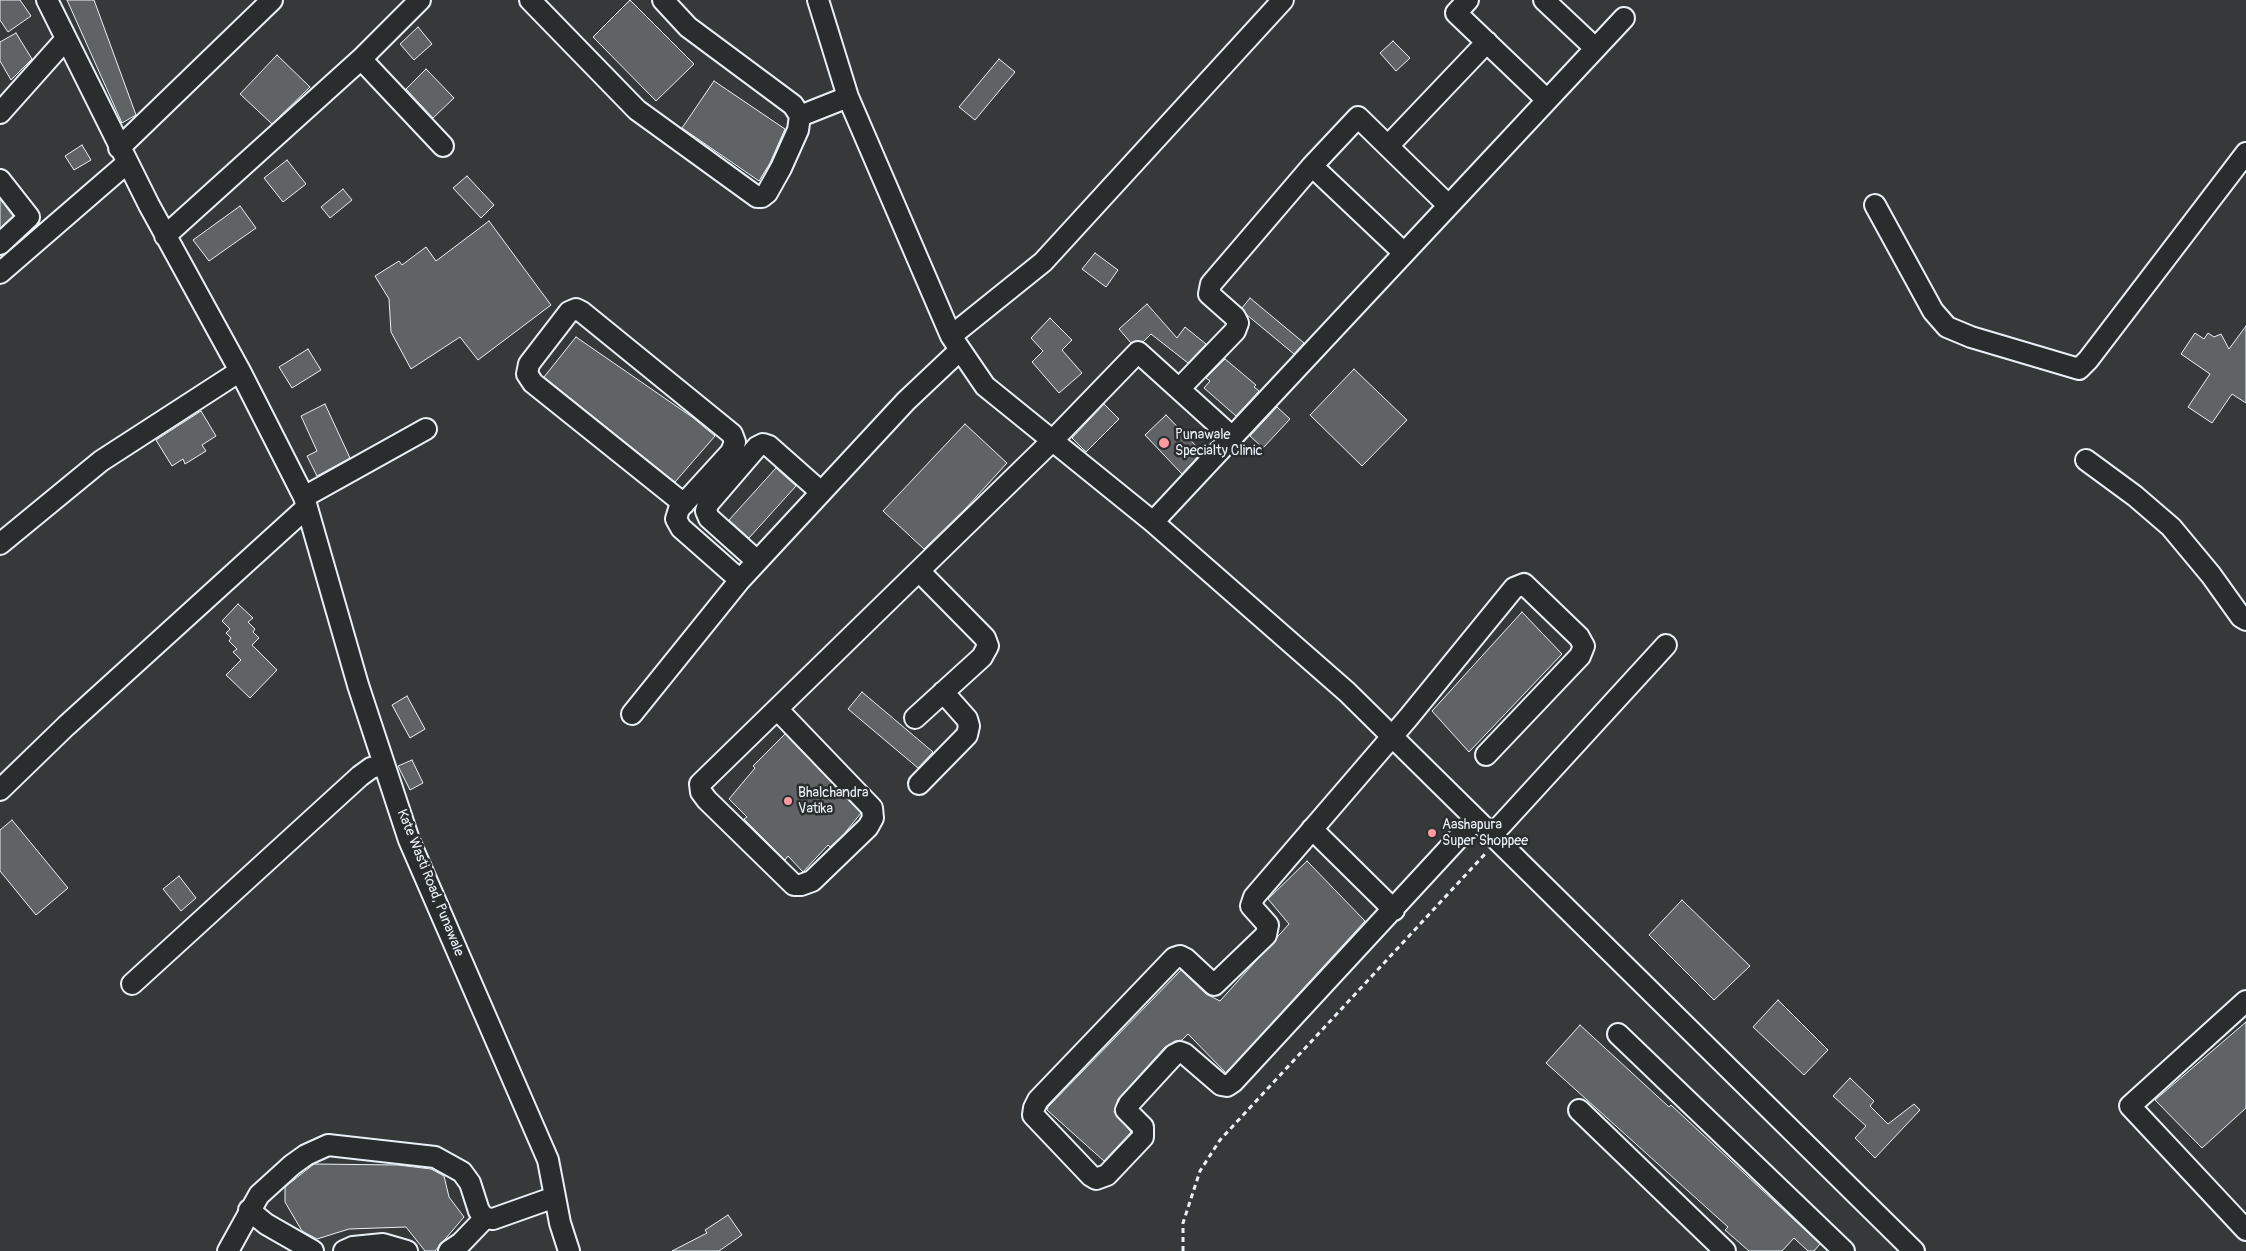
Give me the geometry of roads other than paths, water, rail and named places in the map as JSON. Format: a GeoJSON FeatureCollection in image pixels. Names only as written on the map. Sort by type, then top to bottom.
{"type":"FeatureCollection","features":[{"type":"Feature","properties":{"kind":"street","name":"Kate Wasti Road, Punawale"},"geometry":{"type":"LineString","coordinates":[[47,0],[123,155],[165,236],[240,371],[305,502],[358,685],[409,840],[548,1160],[569,1251]]}},
{"type":"Feature","properties":{"kind":"street"},"geometry":{"type":"LineString","coordinates":[[0,273],[123,155],[272,0]]}},
{"type":"Feature","properties":{"kind":"street"},"geometry":{"type":"LineString","coordinates":[[165,236],[361,59],[420,0]]}},
{"type":"Feature","properties":{"kind":"street"},"geometry":{"type":"LineString","coordinates":[[530,0],[637,110],[757,197],[762,197],[767,193],[781,168],[798,130],[800,116],[792,105],[688,27],[663,0]]}},
{"type":"Feature","properties":{"kind":"street"},"geometry":{"type":"LineString","coordinates":[[818,0],[848,97],[955,343],[985,386],[1153,522],[1347,692],[1914,1251]]}},
{"type":"Feature","properties":{"kind":"street"},"geometry":{"type":"LineString","coordinates":[[632,714],[740,580],[906,401],[955,343],[1043,262],[1283,0]]}},
{"type":"Feature","properties":{"kind":"street"},"geometry":{"type":"LineString","coordinates":[[1468,0],[1456,13],[1546,99]]}},
{"type":"Feature","properties":{"kind":"street"},"geometry":{"type":"LineString","coordinates":[[1544,0],[1595,48]]}},
{"type":"Feature","properties":{"kind":"street"},"geometry":{"type":"LineString","coordinates":[[1153,522],[1546,99],[1624,18]]}},
{"type":"Feature","properties":{"kind":"street"},"geometry":{"type":"LineString","coordinates":[[0,113],[66,39]]}},
{"type":"Feature","properties":{"kind":"street"},"geometry":{"type":"LineString","coordinates":[[1388,146],[1487,42]]}},
{"type":"Feature","properties":{"kind":"street"},"geometry":{"type":"LineString","coordinates":[[361,59],[443,146]]}},
{"type":"Feature","properties":{"kind":"street"},"geometry":{"type":"LineString","coordinates":[[800,116],[848,97]]}},
{"type":"Feature","properties":{"kind":"street"},"geometry":{"type":"LineString","coordinates":[[1179,389],[1235,332],[1238,324],[1235,317],[1209,294],[1211,284],[1312,166],[1358,117],[1448,205]]}},
{"type":"Feature","properties":{"kind":"street"},"geometry":{"type":"LineString","coordinates":[[1875,205],[1933,311],[1947,327],[1971,337],[2079,369],[2088,360],[2246,153]]}},
{"type":"Feature","properties":{"kind":"street"},"geometry":{"type":"LineString","coordinates":[[1312,166],[1404,253]]}},
{"type":"Feature","properties":{"kind":"street"},"geometry":{"type":"LineString","coordinates":[[0,180],[28,216],[0,244]]}},
{"type":"Feature","properties":{"kind":"street"},"geometry":{"type":"LineString","coordinates":[[684,504],[530,379],[527,374],[529,364],[568,312],[576,309],[582,312],[732,434],[735,442],[731,452],[684,504],[676,519],[681,528],[740,580]]}},
{"type":"Feature","properties":{"kind":"street"},"geometry":{"type":"LineString","coordinates":[[777,709],[872,808],[873,818],[868,827],[812,881],[801,885],[794,885],[701,792],[700,784],[1052,441],[1138,352],[1232,437]]}},
{"type":"Feature","properties":{"kind":"street"},"geometry":{"type":"LineString","coordinates":[[0,544],[101,461],[240,371]]}},
{"type":"Feature","properties":{"kind":"street"},"geometry":{"type":"LineString","coordinates":[[0,790],[305,502],[426,429]]}},
{"type":"Feature","properties":{"kind":"street"},"geometry":{"type":"LineString","coordinates":[[757,562],[709,518],[706,511],[708,504],[757,447],[763,444],[770,446],[821,492]]}},
{"type":"Feature","properties":{"kind":"street"},"geometry":{"type":"LineString","coordinates":[[2086,460],[2135,496],[2171,527],[2211,574],[2241,617],[2246,620]]}},
{"type":"Feature","properties":{"kind":"street"},"geometry":{"type":"LineString","coordinates":[[915,718],[982,657],[988,646],[985,638],[919,571]]}},
{"type":"Feature","properties":{"kind":"street"},"geometry":{"type":"LineString","coordinates":[[1476,819],[1394,910],[1233,1082],[1227,1086],[1221,1085],[1185,1054],[1180,1052],[1174,1055],[1126,1110],[1143,1127],[1143,1137],[1107,1175],[1096,1179],[1091,1176],[1034,1115],[1034,1108],[1038,1100],[1174,958],[1180,956],[1186,958],[1212,984],[1218,983],[1266,935],[1268,925],[1253,910],[1251,906],[1252,901],[1514,588],[1524,584],[1579,637],[1584,646],[1580,656],[1486,755]]}},
{"type":"Feature","properties":{"kind":"street"},"geometry":{"type":"LineString","coordinates":[[1495,838],[1666,645]]}},
{"type":"Feature","properties":{"kind":"street"},"geometry":{"type":"LineString","coordinates":[[919,784],[967,735],[969,726],[967,719],[943,692]]}},
{"type":"Feature","properties":{"kind":"street"},"geometry":{"type":"LineString","coordinates":[[132,984],[360,776],[371,768],[384,764]]}},
{"type":"Feature","properties":{"kind":"street"},"geometry":{"type":"LineString","coordinates":[[1312,829],[1394,910]]}},
{"type":"Feature","properties":{"kind":"street"},"geometry":{"type":"LineString","coordinates":[[2246,1001],[2130,1106],[2246,1230]]}},
{"type":"Feature","properties":{"kind":"street"},"geometry":{"type":"LineString","coordinates":[[1618,1034],[1844,1251]]}},
{"type":"Feature","properties":{"kind":"street"},"geometry":{"type":"LineString","coordinates":[[1579,1110],[1725,1251]]}},
{"type":"Feature","properties":{"kind":"street"},"geometry":{"type":"LineString","coordinates":[[228,1251],[259,1195],[292,1164],[328,1145],[435,1158],[462,1172],[470,1183],[479,1211],[485,1218],[493,1219],[556,1197]]}},
{"type":"Feature","properties":{"kind":"street"},"geometry":{"type":"LineString","coordinates":[[249,1210],[266,1224],[313,1251]]}},
{"type":"Feature","properties":{"kind":"street"},"geometry":{"type":"LineString","coordinates":[[449,1251],[461,1244],[485,1218]]}},
{"type":"Feature","properties":{"kind":"street"},"geometry":{"type":"LineString","coordinates":[[344,1251],[353,1247],[383,1244],[407,1251]]}},
{"type":"Feature","properties":{"kind":"place","name":"Punawale Specialty Clinic"},"geometry":{"type":"Point","coordinates":[1164,443]}},
{"type":"Feature","properties":{"kind":"place","name":"Bhalchandra Vatika"},"geometry":{"type":"Point","coordinates":[788,801]}},
{"type":"Feature","properties":{"kind":"place","name":"Aashapura Super Shoppee"},"geometry":{"type":"Point","coordinates":[1432,833]}}]}
